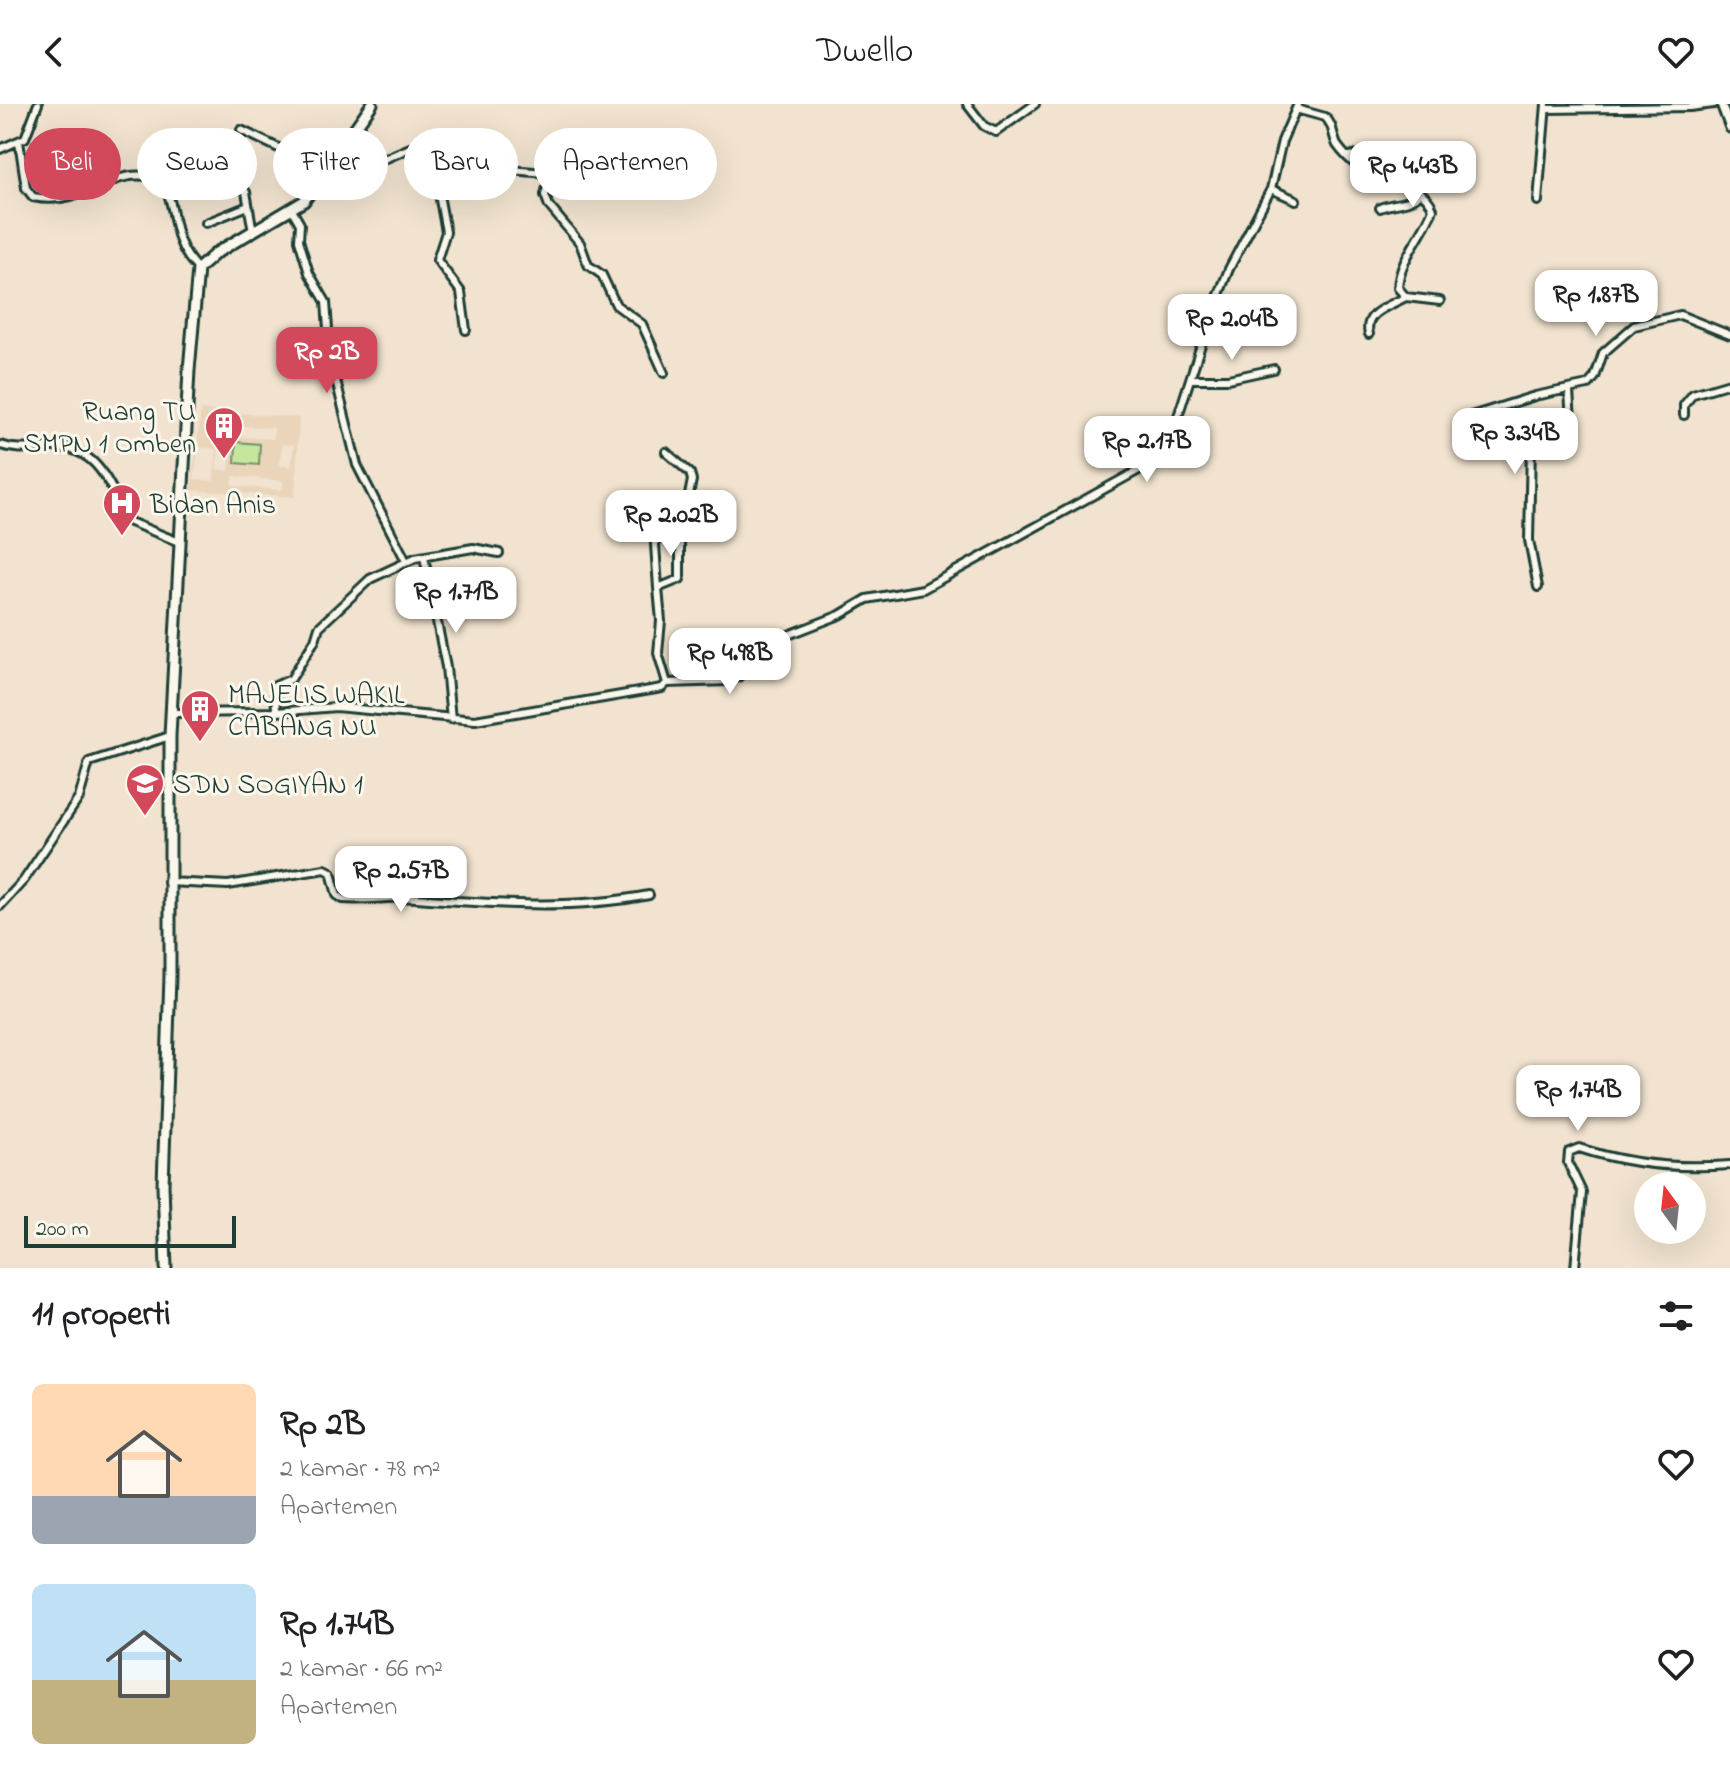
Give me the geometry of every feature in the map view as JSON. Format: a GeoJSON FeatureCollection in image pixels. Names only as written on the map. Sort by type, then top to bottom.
{"type":"FeatureCollection","features":[{"type":"Feature","properties":{"kind":"main road"},"geometry":{"type":"LineString","coordinates":[[357,128],[372,104]]}},
{"type":"Feature","properties":{"kind":"main road"},"geometry":{"type":"LineString","coordinates":[[166,1268],[163,1214],[170,976],[170,736],[179,542],[198,269],[216,253],[292,210],[301,200]]}},
{"type":"Feature","properties":{"kind":"street"},"geometry":{"type":"LineString","coordinates":[[0,149],[27,135],[38,104]]}},
{"type":"Feature","properties":{"kind":"street"},"geometry":{"type":"LineString","coordinates":[[967,104],[984,126],[996,132],[1035,104]]}},
{"type":"Feature","properties":{"kind":"street"},"geometry":{"type":"LineString","coordinates":[[1538,201],[1546,106],[1714,104]]}},
{"type":"Feature","properties":{"kind":"street"},"geometry":{"type":"LineString","coordinates":[[1721,104],[1730,128]]}},
{"type":"Feature","properties":{"kind":"street"},"geometry":{"type":"LineString","coordinates":[[172,713],[276,712],[354,707],[475,720],[611,699],[659,689],[667,683],[728,681],[738,677],[773,641],[840,615],[867,599],[923,589],[1144,469],[1168,446],[1229,269],[1271,189],[1282,141],[1297,106],[1325,117],[1333,127],[1336,144],[1360,168],[1401,183],[1419,194],[1433,209],[1400,272],[1398,288],[1406,297]]}},
{"type":"Feature","properties":{"kind":"street"},"geometry":{"type":"LineString","coordinates":[[19,141],[26,188],[33,197],[75,198],[129,176],[159,179],[166,189],[180,250],[198,269]]}},
{"type":"Feature","properties":{"kind":"street"},"geometry":{"type":"LineString","coordinates":[[1349,156],[1381,151]]}},
{"type":"Feature","properties":{"kind":"street"},"geometry":{"type":"LineString","coordinates":[[518,171],[546,173],[549,179],[545,195],[549,206],[580,243],[588,265],[600,273],[616,305],[642,324],[664,373]]}},
{"type":"Feature","properties":{"kind":"street"},"geometry":{"type":"LineString","coordinates":[[1271,189],[1296,200]]}},
{"type":"Feature","properties":{"kind":"street"},"geometry":{"type":"LineString","coordinates":[[1380,208],[1396,201],[1411,201],[1419,194]]}},
{"type":"Feature","properties":{"kind":"street"},"geometry":{"type":"LineString","coordinates":[[247,200],[253,232]]}},
{"type":"Feature","properties":{"kind":"street"},"geometry":{"type":"LineString","coordinates":[[440,200],[446,228],[437,260],[461,292],[466,330]]}},
{"type":"Feature","properties":{"kind":"street"},"geometry":{"type":"LineString","coordinates":[[206,223],[248,206]]}},
{"type":"Feature","properties":{"kind":"street"},"geometry":{"type":"LineString","coordinates":[[292,210],[300,224],[299,240],[309,273],[326,302],[330,356],[357,465],[406,561]]}},
{"type":"Feature","properties":{"kind":"street"},"geometry":{"type":"LineString","coordinates":[[1369,334],[1367,324],[1371,316],[1406,297],[1440,301]]}},
{"type":"Feature","properties":{"kind":"street"},"geometry":{"type":"LineString","coordinates":[[1471,416],[1535,396],[1588,385],[1595,377],[1603,353],[1634,326],[1680,315],[1730,335]]}},
{"type":"Feature","properties":{"kind":"street"},"geometry":{"type":"LineString","coordinates":[[1192,379],[1228,379],[1274,369]]}},
{"type":"Feature","properties":{"kind":"street"},"geometry":{"type":"LineString","coordinates":[[1684,415],[1684,405],[1693,394],[1730,383]]}},
{"type":"Feature","properties":{"kind":"street"},"geometry":{"type":"LineString","coordinates":[[1538,587],[1529,540],[1531,445],[1572,436],[1569,391]]}},
{"type":"Feature","properties":{"kind":"street"},"geometry":{"type":"LineString","coordinates":[[0,445],[23,451],[66,448],[89,456],[115,489],[130,522],[179,542]]}},
{"type":"Feature","properties":{"kind":"street"},"geometry":{"type":"LineString","coordinates":[[658,588],[680,579],[680,541],[692,480],[690,473],[666,452]]}},
{"type":"Feature","properties":{"kind":"street"},"geometry":{"type":"LineString","coordinates":[[654,530],[661,621],[658,653],[667,683]]}},
{"type":"Feature","properties":{"kind":"street"},"geometry":{"type":"LineString","coordinates":[[276,712],[275,686],[293,676],[319,627],[361,584],[406,561],[473,548],[499,553]]}},
{"type":"Feature","properties":{"kind":"street"},"geometry":{"type":"LineString","coordinates":[[424,557],[446,667],[451,719]]}},
{"type":"Feature","properties":{"kind":"street"},"geometry":{"type":"LineString","coordinates":[[0,906],[24,880],[79,798],[89,762],[170,736]]}},
{"type":"Feature","properties":{"kind":"street"},"geometry":{"type":"LineString","coordinates":[[168,882],[228,885],[325,869],[331,872],[337,895],[343,899],[418,898],[525,906],[610,903],[649,895]]}},
{"type":"Feature","properties":{"kind":"street"},"geometry":{"type":"LineString","coordinates":[[1575,1268],[1582,1192],[1567,1159],[1572,1150],[1582,1148],[1605,1158],[1638,1163],[1692,1167],[1730,1165]]}},
{"type":"Feature","properties":{"kind":"shaded area"},"geometry":{"type":"Polygon","coordinates":[[[201,410],[299,418],[295,497],[191,490],[201,410]],[[243,426],[242,437],[273,439],[274,428],[243,426]],[[282,444],[279,465],[291,467],[294,445],[282,444]],[[198,447],[194,479],[213,481],[217,449],[198,447]],[[219,449],[216,469],[229,471],[232,451],[219,449]],[[233,476],[232,486],[283,490],[283,481],[233,476]]]}},
{"type":"Feature","properties":{"kind":"green space"},"geometry":{"type":"Polygon","coordinates":[[[236,442],[260,444],[259,465],[235,463],[236,442]]]}},
{"type":"Feature","properties":{"kind":"place","name":"Ruang TU SMPN 1 Omben"},"geometry":{"type":"Point","coordinates":[224,460]}},
{"type":"Feature","properties":{"kind":"place","name":"Bidan Anis"},"geometry":{"type":"Point","coordinates":[122,537]}},
{"type":"Feature","properties":{"kind":"place","name":"MAJELIS WAKIL CABANG NU"},"geometry":{"type":"Point","coordinates":[200,743]}},
{"type":"Feature","properties":{"kind":"place","name":"SDN SOGIYAN 1"},"geometry":{"type":"Point","coordinates":[145,817]}}]}
